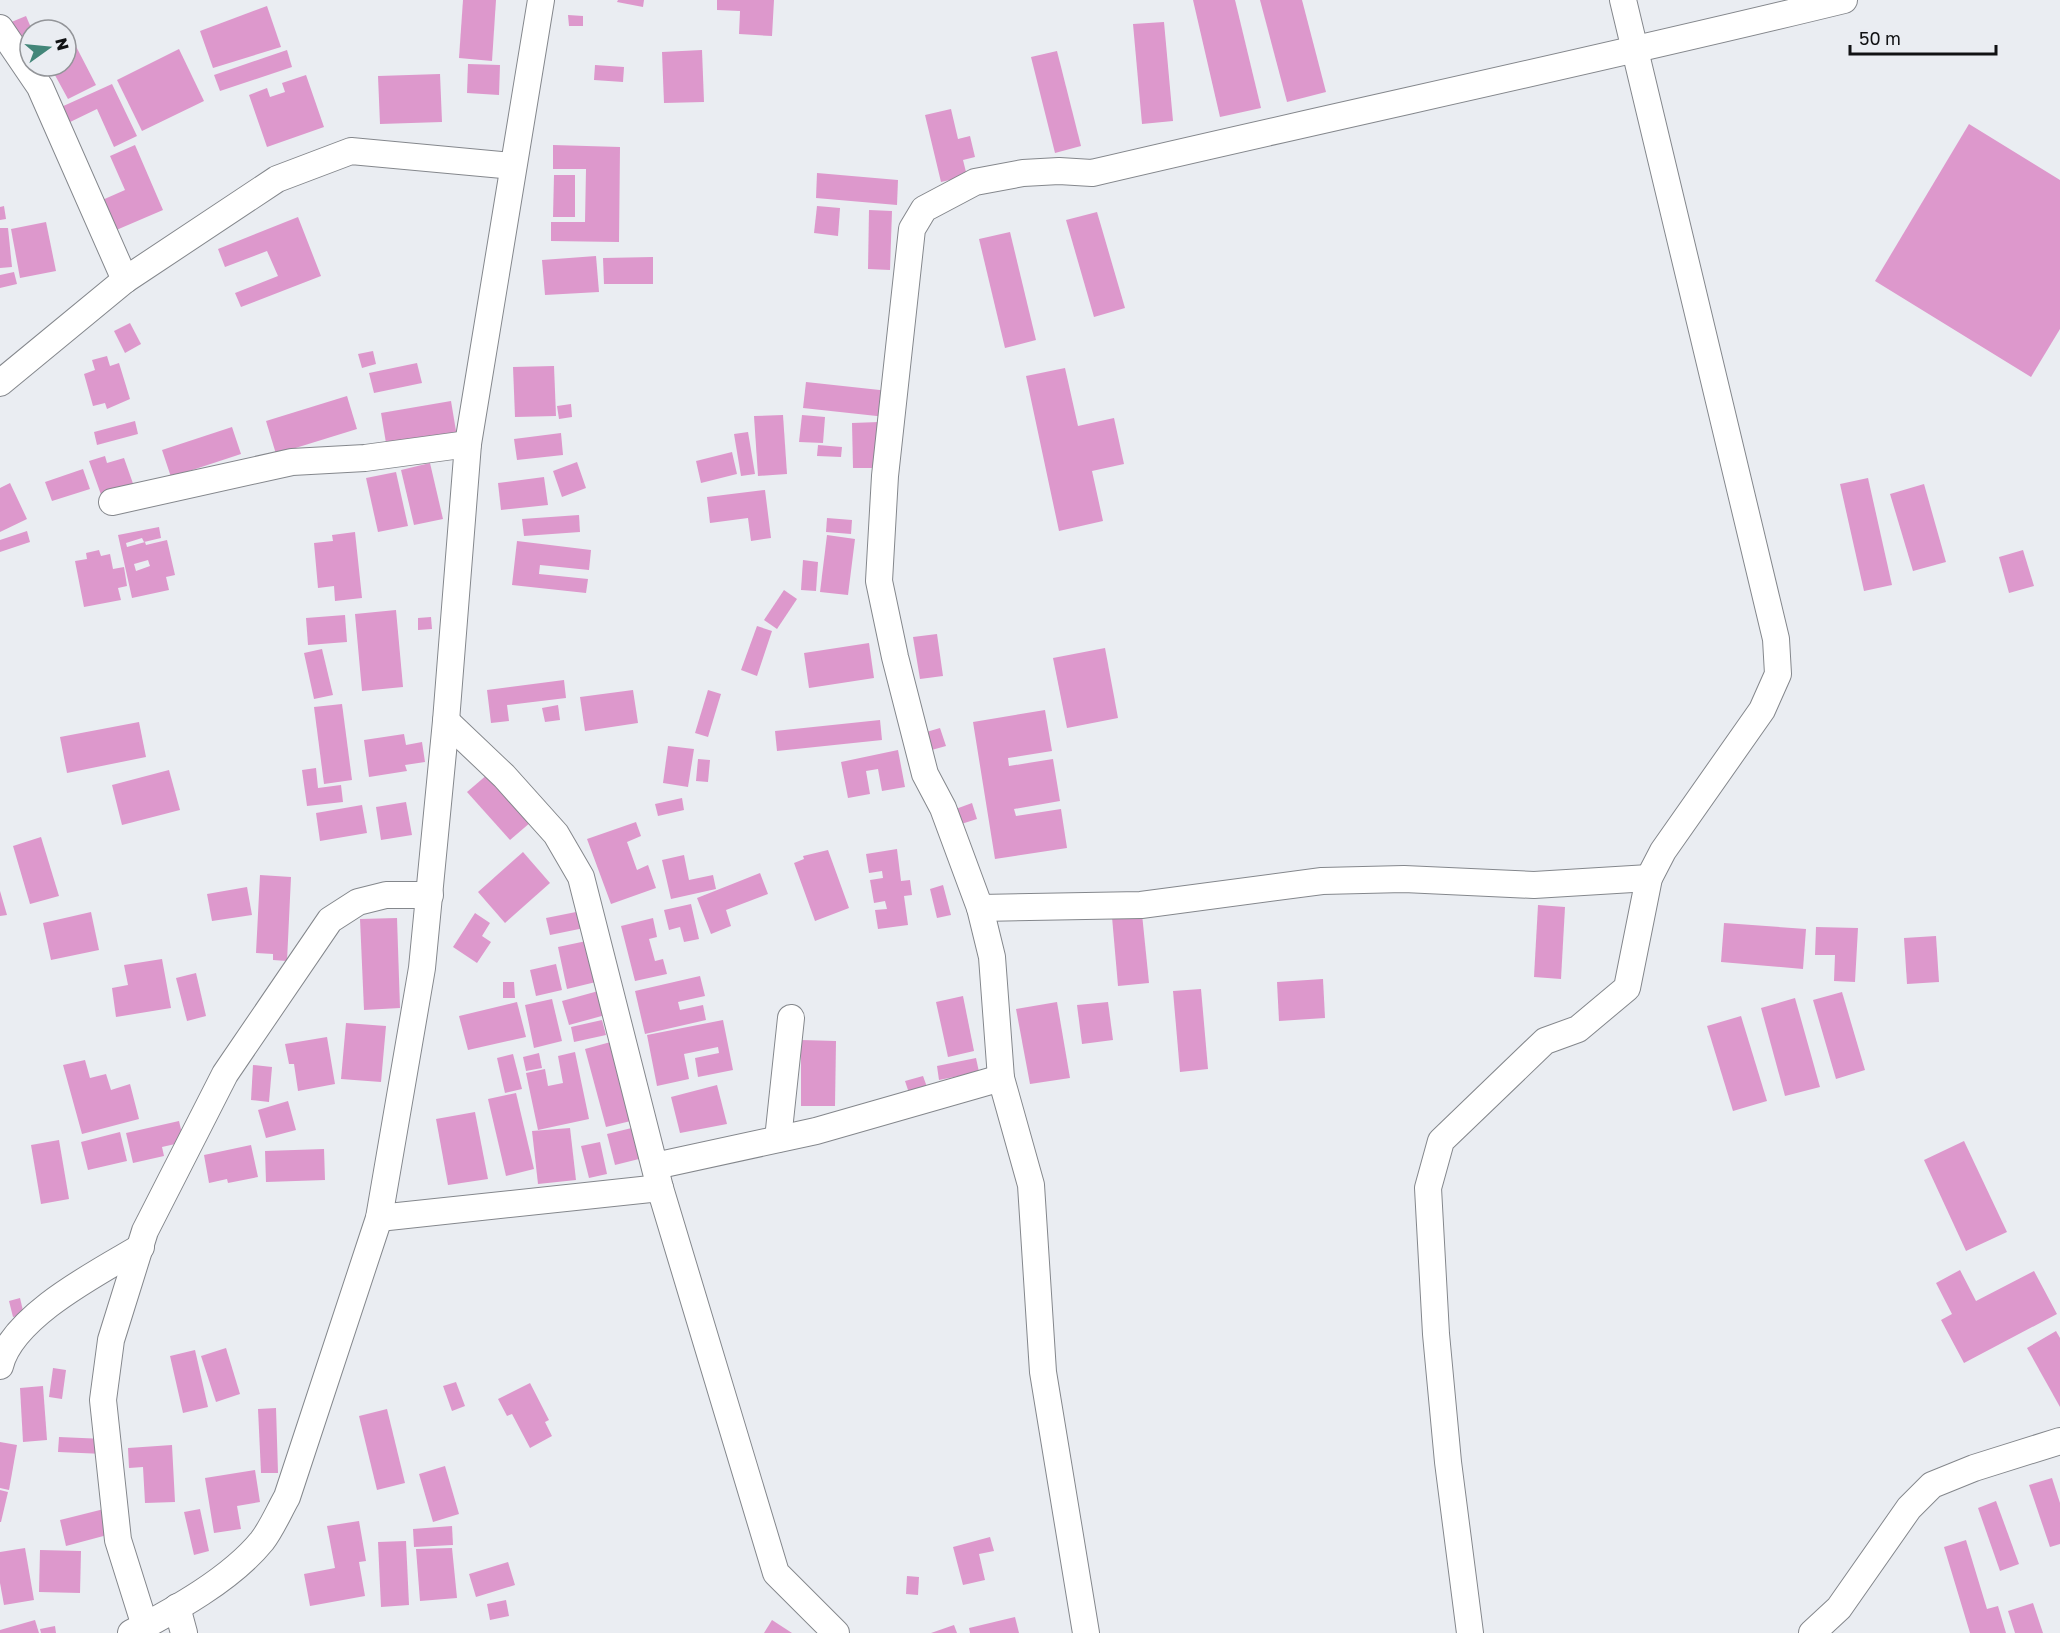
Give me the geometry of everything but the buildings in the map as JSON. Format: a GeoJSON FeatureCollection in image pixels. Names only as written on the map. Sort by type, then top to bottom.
{"type":"FeatureCollection","features":[{"type":"Feature","properties":{"kind":"street"},"geometry":{"type":"LineString","coordinates":[[430,895],[386,896],[358,902],[330,920],[225,1074],[145,1231],[111,1340],[103,1400],[118,1540],[138,1629],[177,1607],[242,1563],[264,1539],[287,1497],[379,1218],[422,968],[430,895],[446,721],[468,444],[541,0]]}},
{"type":"Feature","properties":{"kind":"street"},"geometry":{"type":"LineString","coordinates":[[1470,1633],[1448,1462],[1437,1346],[1428,1188],[1441,1141],[1465,1115],[1545,1041],[1578,1029],[1627,988],[1649,878],[1662,851],[1762,710],[1778,674],[1776,639],[1692,299],[1623,0]]}},
{"type":"Feature","properties":{"kind":"street"},"geometry":{"type":"LineString","coordinates":[[1086,1633],[1043,1372],[1031,1185],[1001,1078],[992,957],[980,908],[943,808],[925,774],[895,657],[879,581],[885,477],[912,229],[924,209],[975,182],[1023,173],[1059,171],[1092,173],[1500,79],[1635,51],[1844,0]]}},
{"type":"Feature","properties":{"kind":"street"},"geometry":{"type":"LineString","coordinates":[[0,28],[40,87],[125,280]]}},
{"type":"Feature","properties":{"kind":"street"},"geometry":{"type":"LineString","coordinates":[[0,383],[125,280],[277,179],[351,151],[513,166]]}},
{"type":"Feature","properties":{"kind":"street"},"geometry":{"type":"LineString","coordinates":[[112,502],[292,462],[365,458],[468,444]]}},
{"type":"Feature","properties":{"kind":"street"},"geometry":{"type":"LineString","coordinates":[[446,721],[504,776],[556,834],[581,877],[658,1177],[776,1574],[836,1633]]}},
{"type":"Feature","properties":{"kind":"street"},"geometry":{"type":"LineString","coordinates":[[980,908],[1141,905],[1322,881],[1404,879],[1534,885],[1649,878]]}},
{"type":"Feature","properties":{"kind":"street"},"geometry":{"type":"LineString","coordinates":[[778,1139],[791,1018]]}},
{"type":"Feature","properties":{"kind":"street"},"geometry":{"type":"LineString","coordinates":[[379,1218],[658,1177],[778,1139],[1001,1078]]}},
{"type":"Feature","properties":{"kind":"street"},"geometry":{"type":"LineString","coordinates":[[0,1366],[4,1351],[52,1300],[141,1247]]}},
{"type":"Feature","properties":{"kind":"street"},"geometry":{"type":"LineString","coordinates":[[1812,1633],[1839,1608],[1909,1508],[1932,1485],[2060,1441]]}},
{"type":"Feature","properties":{"kind":"street"},"geometry":{"type":"LineString","coordinates":[[177,1607],[184,1633]]}}]}
